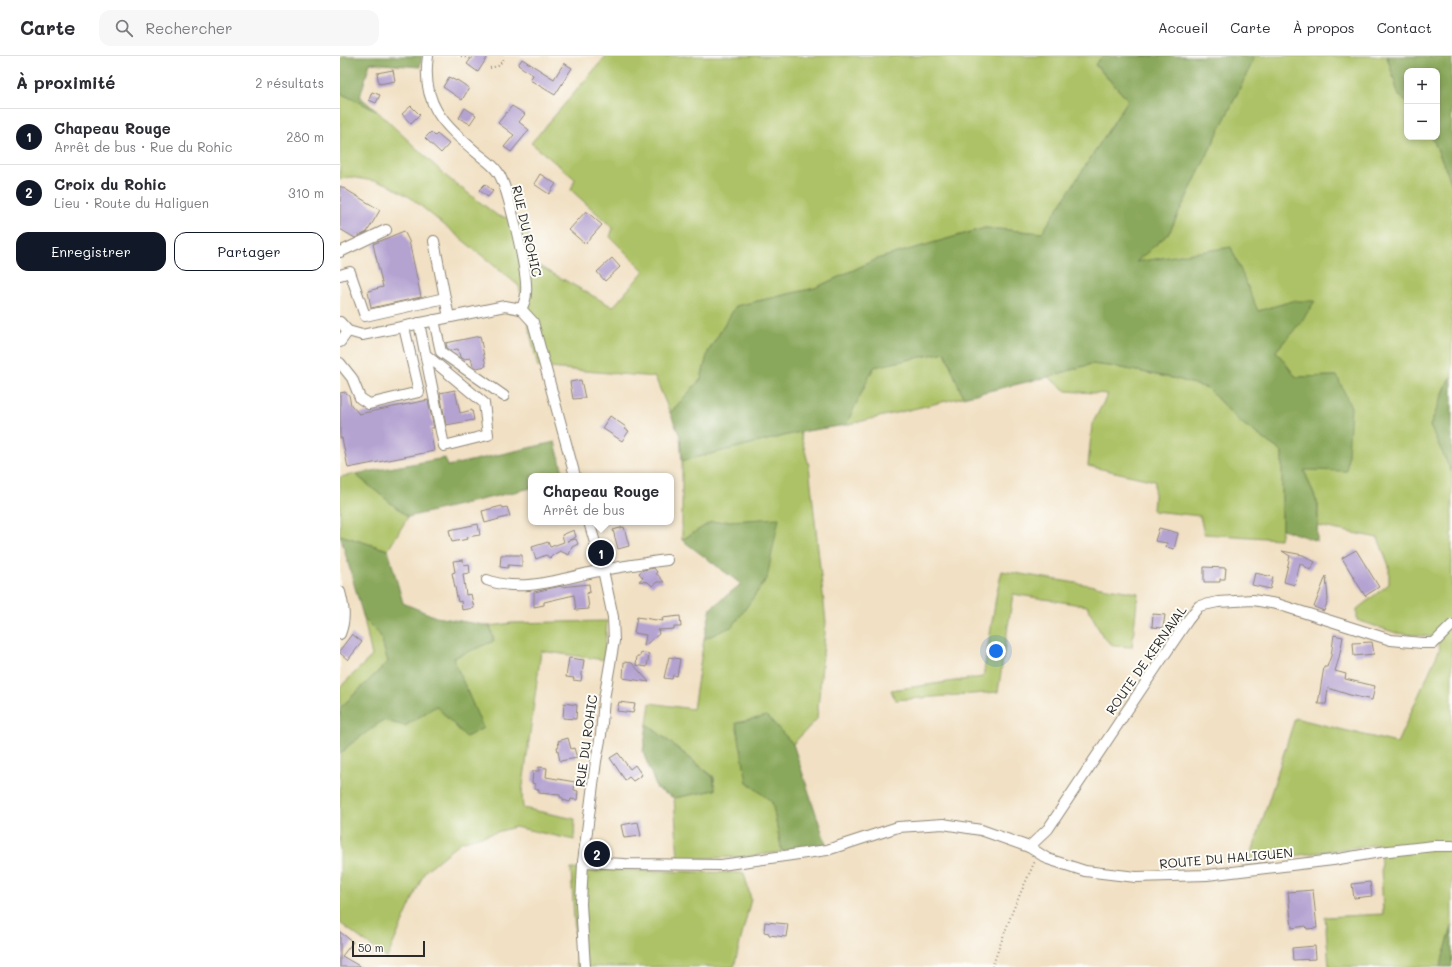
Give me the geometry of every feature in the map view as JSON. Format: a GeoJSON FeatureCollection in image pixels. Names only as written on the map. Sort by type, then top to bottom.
{"type":"FeatureCollection","features":[{"type":"Feature","properties":{"kind":"street","name":"RUE DU ROHIC"},"geometry":{"type":"LineString","coordinates":[[428,56],[426,68],[429,96],[437,113],[451,130],[498,172],[506,190],[512,211],[525,275],[526,291],[524,305],[521,309]]}},
{"type":"Feature","properties":{"kind":"street"},"geometry":{"type":"LineString","coordinates":[[340,252],[386,230]]}},
{"type":"Feature","properties":{"kind":"street"},"geometry":{"type":"LineString","coordinates":[[434,241],[449,317]]}},
{"type":"Feature","properties":{"kind":"street"},"geometry":{"type":"LineString","coordinates":[[340,275],[350,272],[365,316],[445,298]]}},
{"type":"Feature","properties":{"kind":"street"},"geometry":{"type":"LineString","coordinates":[[340,322],[348,331],[362,335],[505,306],[521,309],[533,322],[575,473]]}},
{"type":"Feature","properties":{"kind":"street"},"geometry":{"type":"LineString","coordinates":[[434,320],[441,352],[504,396]]}},
{"type":"Feature","properties":{"kind":"street"},"geometry":{"type":"LineString","coordinates":[[419,324],[425,354],[444,446],[488,435],[484,403],[425,354]]}},
{"type":"Feature","properties":{"kind":"street"},"geometry":{"type":"LineString","coordinates":[[340,363],[352,378],[360,398],[370,404],[419,392],[404,327]]}},
{"type":"Feature","properties":{"kind":"street"},"geometry":{"type":"LineString","coordinates":[[340,342],[348,331]]}},
{"type":"Feature","properties":{"kind":"street","name":"RUE DU ROHIC"},"geometry":{"type":"LineString","coordinates":[[585,967],[581,904],[583,862],[596,761],[601,735],[604,699],[614,641],[613,617],[603,570],[590,525]]}},
{"type":"Feature","properties":{"kind":"street"},"geometry":{"type":"LineString","coordinates":[[487,580],[504,584],[522,585],[667,560]]}},
{"type":"Feature","properties":{"kind":"street"},"geometry":{"type":"LineString","coordinates":[[340,592],[344,607],[344,625],[340,634]]}},
{"type":"Feature","properties":{"kind":"street","name":"ROUTE DE KERNAVAL"},"geometry":{"type":"LineString","coordinates":[[1034,850],[1188,620],[1199,606],[1218,602],[1250,600],[1277,604],[1391,640],[1422,643],[1434,643],[1452,626]]}},
{"type":"Feature","properties":{"kind":"street","name":"ROUTE DU HALIGUEN"},"geometry":{"type":"LineString","coordinates":[[583,862],[721,865],[827,850],[898,827],[943,824],[981,830],[1034,850],[1048,859],[1085,870],[1136,877],[1207,875],[1333,860],[1380,852],[1434,846],[1452,846]]}},
{"type":"Feature","properties":{"kind":"path"},"geometry":{"type":"LineString","coordinates":[[461,56],[471,59]]}},
{"type":"Feature","properties":{"kind":"path"},"geometry":{"type":"LineString","coordinates":[[490,68],[498,66],[505,58]]}},
{"type":"Feature","properties":{"kind":"path"},"geometry":{"type":"LineString","coordinates":[[992,967],[1034,850]]}},
{"type":"Feature","properties":{"kind":"green space"},"geometry":{"type":"Polygon","coordinates":[[[342,56],[422,56],[420,67],[370,63],[360,97],[377,111],[340,93],[340,58],[342,56]]]}},
{"type":"Feature","properties":{"kind":"green space"},"geometry":{"type":"Polygon","coordinates":[[[606,56],[1103,56],[1095,65],[1128,100],[1042,233],[985,228],[877,259],[815,288],[736,306],[708,352],[701,379],[670,413],[655,377],[538,367],[519,286],[411,198],[385,183],[350,177],[340,179],[340,93],[377,111],[447,177],[498,216],[526,221],[534,263],[613,307],[644,271],[610,237],[613,228],[571,190],[575,179],[531,143],[606,56]]]}},
{"type":"Feature","properties":{"kind":"green space"},"geometry":{"type":"Polygon","coordinates":[[[1103,56],[1252,56],[1254,59],[1169,233],[1136,262],[1231,247],[1258,311],[1293,301],[1315,301],[1301,322],[1276,351],[1296,377],[1337,376],[1351,407],[1347,471],[1304,470],[1318,505],[1317,541],[1282,529],[1282,452],[1239,421],[1207,388],[1177,379],[1117,367],[1091,364],[1048,377],[963,397],[945,352],[874,367],[846,425],[800,432],[682,461],[680,436],[670,413],[701,379],[708,352],[736,306],[815,288],[877,259],[985,228],[1042,233],[1128,100],[1095,64],[1103,56]]]}},
{"type":"Feature","properties":{"kind":"green space"},"geometry":{"type":"Polygon","coordinates":[[[1252,56],[1387,56],[1399,96],[1404,99],[1404,140],[1433,140],[1452,184],[1452,377],[1449,379],[1430,426],[1452,473],[1452,927],[1440,967],[1329,967],[1325,917],[1383,914],[1380,844],[1249,862],[1295,718],[1397,743],[1440,648],[1433,637],[1396,633],[1357,620],[1357,609],[1389,584],[1389,566],[1378,538],[1318,526],[1318,505],[1304,470],[1337,376],[1296,377],[1276,351],[1301,322],[1293,301],[1258,311],[1136,262],[1169,233],[1254,59],[1252,56]]]}},
{"type":"Feature","properties":{"kind":"green space"},"geometry":{"type":"Polygon","coordinates":[[[1387,56],[1452,56],[1452,184],[1433,140],[1440,140],[1440,68],[1404,68],[1404,99],[1399,96],[1387,56]]]}},
{"type":"Feature","properties":{"kind":"green space"},"geometry":{"type":"Polygon","coordinates":[[[945,352],[963,397],[846,425],[873,367],[945,352]]]}},
{"type":"Feature","properties":{"kind":"green space"},"geometry":{"type":"Polygon","coordinates":[[[1091,364],[1117,367],[1177,379],[1207,388],[1239,421],[1282,452],[1282,529],[1280,539],[1204,534],[1200,516],[1153,511],[1155,481],[1088,466],[1092,424],[1108,394],[1066,391],[1048,377],[1091,364]]]}},
{"type":"Feature","properties":{"kind":"green space"},"geometry":{"type":"Polygon","coordinates":[[[1452,377],[1452,473],[1430,426],[1449,379],[1452,377]]]}},
{"type":"Feature","properties":{"kind":"green space"},"geometry":{"type":"Polygon","coordinates":[[[800,432],[809,466],[826,622],[817,719],[793,744],[767,716],[747,782],[772,802],[782,852],[744,857],[678,859],[674,798],[715,790],[714,777],[647,724],[650,703],[693,709],[704,639],[733,626],[767,578],[711,522],[682,540],[682,461],[800,432]]]}},
{"type":"Feature","properties":{"kind":"green space"},"geometry":{"type":"Polygon","coordinates":[[[555,442],[563,473],[528,473],[528,489],[408,517],[355,474],[445,458],[448,466],[555,442]]]}},
{"type":"Feature","properties":{"kind":"green space"},"geometry":{"type":"Polygon","coordinates":[[[355,474],[408,517],[388,550],[340,535],[340,477],[355,474]]]}},
{"type":"Feature","properties":{"kind":"green space"},"geometry":{"type":"Polygon","coordinates":[[[779,518],[767,578],[733,626],[704,639],[711,608],[741,584],[682,540],[711,522],[779,518]]]}},
{"type":"Feature","properties":{"kind":"green space"},"geometry":{"type":"Polygon","coordinates":[[[340,535],[388,550],[403,603],[436,617],[490,626],[494,641],[453,658],[483,728],[466,737],[436,706],[405,726],[383,720],[348,746],[340,755],[340,708],[388,662],[380,635],[364,619],[340,535]]]}},
{"type":"Feature","properties":{"kind":"green space"},"geometry":{"type":"Polygon","coordinates":[[[1002,571],[1138,593],[1132,647],[1114,646],[1103,637],[1087,606],[1013,594],[998,692],[895,700],[891,690],[983,677],[997,591],[1002,571]]]}},
{"type":"Feature","properties":{"kind":"green space"},"geometry":{"type":"Polygon","coordinates":[[[364,619],[380,635],[388,662],[340,708],[340,687],[372,656],[364,619]]]}},
{"type":"Feature","properties":{"kind":"green space"},"geometry":{"type":"Polygon","coordinates":[[[607,621],[604,660],[541,651],[522,793],[523,808],[575,819],[574,840],[515,827],[461,842],[425,871],[387,958],[340,923],[340,755],[348,746],[383,720],[405,726],[436,706],[466,737],[483,728],[452,658],[494,641],[490,626],[512,623],[607,621]]]}},
{"type":"Feature","properties":{"kind":"green space"},"geometry":{"type":"Polygon","coordinates":[[[767,716],[793,744],[826,844],[782,852],[772,802],[747,782],[736,723],[767,716]]]}},
{"type":"Feature","properties":{"kind":"green space"},"geometry":{"type":"Polygon","coordinates":[[[647,724],[713,777],[715,790],[674,798],[657,789],[643,752],[647,724]]]}},
{"type":"Feature","properties":{"kind":"green space"},"geometry":{"type":"Polygon","coordinates":[[[571,869],[744,873],[751,899],[734,967],[577,967],[571,869]]]}},
{"type":"Feature","properties":{"kind":"green space"},"geometry":{"type":"Polygon","coordinates":[[[1452,927],[1452,967],[1440,967],[1452,927]]]}},
{"type":"Feature","properties":{"kind":"building"},"geometry":{"type":"Polygon","coordinates":[[[473,56],[488,56],[478,72],[467,64],[473,56]]]}},
{"type":"Feature","properties":{"kind":"building"},"geometry":{"type":"Polygon","coordinates":[[[522,59],[554,79],[564,63],[572,68],[555,95],[530,80],[533,75],[518,65],[522,59]]]}},
{"type":"Feature","properties":{"kind":"building"},"geometry":{"type":"Polygon","coordinates":[[[393,70],[395,81],[379,84],[377,73],[393,70]]]}},
{"type":"Feature","properties":{"kind":"building"},"geometry":{"type":"Polygon","coordinates":[[[449,77],[456,81],[457,80],[469,88],[462,100],[443,87],[449,77]]]}},
{"type":"Feature","properties":{"kind":"building"},"geometry":{"type":"Polygon","coordinates":[[[372,92],[380,95],[376,103],[369,100],[372,92]]]}},
{"type":"Feature","properties":{"kind":"building"},"geometry":{"type":"Polygon","coordinates":[[[411,106],[420,115],[411,124],[402,114],[411,106]]]}},
{"type":"Feature","properties":{"kind":"building"},"geometry":{"type":"Polygon","coordinates":[[[512,106],[525,114],[519,122],[529,130],[511,152],[504,147],[514,135],[498,123],[512,106]]]}},
{"type":"Feature","properties":{"kind":"building"},"geometry":{"type":"Polygon","coordinates":[[[465,108],[476,115],[470,124],[459,118],[465,108]]]}},
{"type":"Feature","properties":{"kind":"building"},"geometry":{"type":"Polygon","coordinates":[[[431,132],[435,136],[437,134],[449,144],[441,153],[425,138],[431,132]]]}},
{"type":"Feature","properties":{"kind":"building"},"geometry":{"type":"Polygon","coordinates":[[[540,174],[556,184],[549,194],[534,184],[540,174]]]}},
{"type":"Feature","properties":{"kind":"building"},"geometry":{"type":"Polygon","coordinates":[[[485,184],[493,191],[488,197],[479,190],[485,184]]]}},
{"type":"Feature","properties":{"kind":"building"},"geometry":{"type":"Polygon","coordinates":[[[340,186],[380,210],[367,232],[355,238],[340,229],[340,186]]]}},
{"type":"Feature","properties":{"kind":"building"},"geometry":{"type":"Polygon","coordinates":[[[586,211],[602,225],[585,244],[569,230],[586,211]]]}},
{"type":"Feature","properties":{"kind":"building"},"geometry":{"type":"Polygon","coordinates":[[[404,231],[409,241],[421,297],[371,308],[368,291],[383,287],[373,244],[404,231]]]}},
{"type":"Feature","properties":{"kind":"building"},"geometry":{"type":"Polygon","coordinates":[[[612,258],[620,267],[605,281],[597,272],[612,258]]]}},
{"type":"Feature","properties":{"kind":"building"},"geometry":{"type":"Polygon","coordinates":[[[480,336],[486,366],[476,368],[473,366],[471,358],[463,359],[460,357],[458,349],[450,350],[447,348],[446,343],[480,336]]]}},
{"type":"Feature","properties":{"kind":"building"},"geometry":{"type":"Polygon","coordinates":[[[581,380],[585,398],[573,399],[570,382],[581,380]]]}},
{"type":"Feature","properties":{"kind":"building"},"geometry":{"type":"Polygon","coordinates":[[[455,390],[460,413],[472,410],[474,420],[446,425],[440,393],[455,390]]]}},
{"type":"Feature","properties":{"kind":"building"},"geometry":{"type":"Polygon","coordinates":[[[345,392],[349,395],[351,405],[359,414],[428,400],[434,428],[430,428],[434,451],[348,468],[342,438],[340,438],[340,393],[345,392]]]}},
{"type":"Feature","properties":{"kind":"building"},"geometry":{"type":"Polygon","coordinates":[[[610,416],[626,427],[625,429],[629,431],[622,441],[602,428],[610,416]]]}},
{"type":"Feature","properties":{"kind":"building"},"geometry":{"type":"Polygon","coordinates":[[[502,506],[503,508],[507,507],[510,516],[485,523],[482,511],[502,506]]]}},
{"type":"Feature","properties":{"kind":"building"},"geometry":{"type":"Polygon","coordinates":[[[478,524],[480,535],[467,537],[468,539],[452,542],[449,530],[478,524]]]}},
{"type":"Feature","properties":{"kind":"building"},"geometry":{"type":"Polygon","coordinates":[[[624,527],[629,546],[618,549],[613,530],[624,527]]]}},
{"type":"Feature","properties":{"kind":"building"},"geometry":{"type":"Polygon","coordinates":[[[1159,528],[1178,533],[1174,549],[1166,547],[1167,543],[1155,541],[1159,528]]]}},
{"type":"Feature","properties":{"kind":"building"},"geometry":{"type":"Polygon","coordinates":[[[574,530],[576,537],[567,541],[576,539],[578,544],[572,547],[569,555],[560,551],[550,558],[546,555],[536,559],[532,547],[548,542],[550,547],[564,542],[562,535],[574,530]]]}},
{"type":"Feature","properties":{"kind":"building"},"geometry":{"type":"Polygon","coordinates":[[[1356,550],[1379,587],[1365,596],[1342,558],[1356,550]]]}},
{"type":"Feature","properties":{"kind":"building"},"geometry":{"type":"Polygon","coordinates":[[[1282,551],[1303,555],[1315,562],[1310,570],[1300,563],[1295,585],[1284,582],[1290,556],[1282,551]]]}},
{"type":"Feature","properties":{"kind":"building"},"geometry":{"type":"Polygon","coordinates":[[[501,555],[522,555],[522,566],[508,565],[508,568],[500,567],[501,555]]]}},
{"type":"Feature","properties":{"kind":"building"},"geometry":{"type":"Polygon","coordinates":[[[463,560],[464,565],[469,564],[470,573],[463,574],[466,595],[471,594],[474,608],[462,610],[461,601],[458,602],[452,573],[455,572],[453,561],[463,560]]]}},
{"type":"Feature","properties":{"kind":"building"},"geometry":{"type":"Polygon","coordinates":[[[1204,567],[1226,568],[1225,579],[1220,579],[1220,582],[1204,582],[1204,567]]]}},
{"type":"Feature","properties":{"kind":"building"},"geometry":{"type":"Polygon","coordinates":[[[654,568],[657,572],[656,573],[664,582],[657,582],[652,586],[648,582],[639,581],[643,578],[639,573],[643,570],[654,568]]]}},
{"type":"Feature","properties":{"kind":"building"},"geometry":{"type":"Polygon","coordinates":[[[1255,573],[1273,577],[1270,589],[1252,585],[1255,573]]]}},
{"type":"Feature","properties":{"kind":"building"},"geometry":{"type":"Polygon","coordinates":[[[1326,576],[1328,600],[1324,611],[1314,607],[1326,576]]]}},
{"type":"Feature","properties":{"kind":"building"},"geometry":{"type":"Polygon","coordinates":[[[589,584],[590,592],[587,593],[589,609],[576,610],[574,595],[544,602],[544,605],[534,607],[534,592],[561,586],[589,584]]]}},
{"type":"Feature","properties":{"kind":"building"},"geometry":{"type":"Polygon","coordinates":[[[1153,614],[1165,615],[1163,628],[1152,627],[1153,614]]]}},
{"type":"Feature","properties":{"kind":"building"},"geometry":{"type":"Polygon","coordinates":[[[680,616],[681,627],[658,630],[659,634],[644,646],[646,635],[634,633],[637,617],[663,621],[662,618],[680,616]]]}},
{"type":"Feature","properties":{"kind":"building"},"geometry":{"type":"Polygon","coordinates":[[[352,634],[362,642],[348,660],[340,653],[340,650],[352,634]]]}},
{"type":"Feature","properties":{"kind":"building"},"geometry":{"type":"Polygon","coordinates":[[[1334,635],[1343,637],[1335,671],[1346,674],[1345,679],[1375,686],[1372,700],[1328,688],[1326,704],[1318,704],[1324,667],[1327,667],[1331,656],[1334,635]]]}},
{"type":"Feature","properties":{"kind":"building"},"geometry":{"type":"Polygon","coordinates":[[[1372,642],[1374,654],[1354,656],[1353,643],[1372,642]]]}},
{"type":"Feature","properties":{"kind":"building"},"geometry":{"type":"Polygon","coordinates":[[[641,652],[649,654],[647,667],[636,665],[637,656],[640,656],[641,652]]]}},
{"type":"Feature","properties":{"kind":"building"},"geometry":{"type":"Polygon","coordinates":[[[669,657],[680,659],[677,676],[673,675],[672,679],[664,678],[669,657]]]}},
{"type":"Feature","properties":{"kind":"building"},"geometry":{"type":"Polygon","coordinates":[[[569,658],[584,660],[581,681],[566,677],[569,658]]]}},
{"type":"Feature","properties":{"kind":"building"},"geometry":{"type":"Polygon","coordinates":[[[624,662],[632,663],[649,682],[623,678],[624,662]]]}},
{"type":"Feature","properties":{"kind":"building"},"geometry":{"type":"Polygon","coordinates":[[[619,702],[635,704],[633,713],[617,711],[619,702]]]}},
{"type":"Feature","properties":{"kind":"building"},"geometry":{"type":"Polygon","coordinates":[[[564,703],[577,705],[576,719],[563,718],[564,703]]]}},
{"type":"Feature","properties":{"kind":"building"},"geometry":{"type":"Polygon","coordinates":[[[568,738],[571,749],[574,748],[577,758],[560,761],[557,747],[559,746],[558,741],[568,738]]]}},
{"type":"Feature","properties":{"kind":"building"},"geometry":{"type":"Polygon","coordinates":[[[618,753],[630,769],[635,765],[642,775],[633,781],[629,777],[625,780],[610,758],[618,753]]]}},
{"type":"Feature","properties":{"kind":"building"},"geometry":{"type":"Polygon","coordinates":[[[539,767],[547,768],[546,777],[575,782],[574,790],[578,791],[577,800],[571,799],[570,802],[563,800],[560,795],[539,793],[539,790],[535,789],[535,784],[532,783],[533,771],[539,771],[539,767]]]}},
{"type":"Feature","properties":{"kind":"building"},"geometry":{"type":"Polygon","coordinates":[[[638,822],[641,836],[624,838],[621,825],[638,822]]]}},
{"type":"Feature","properties":{"kind":"building"},"geometry":{"type":"Polygon","coordinates":[[[1370,882],[1372,896],[1354,898],[1352,884],[1370,882]]]}},
{"type":"Feature","properties":{"kind":"building"},"geometry":{"type":"Polygon","coordinates":[[[1313,890],[1317,928],[1307,929],[1306,926],[1292,928],[1288,892],[1313,890]]]}},
{"type":"Feature","properties":{"kind":"building"},"geometry":{"type":"Polygon","coordinates":[[[765,922],[788,924],[786,937],[769,935],[769,933],[764,932],[765,922]]]}},
{"type":"Feature","properties":{"kind":"building"},"geometry":{"type":"Polygon","coordinates":[[[340,932],[353,942],[342,956],[361,967],[340,967],[340,932]]]}},
{"type":"Feature","properties":{"kind":"building"},"geometry":{"type":"Polygon","coordinates":[[[1315,946],[1316,959],[1293,960],[1292,948],[1315,946]]]}},
{"type":"Feature","properties":{"kind":"place","name":"Chapeau Rouge"},"geometry":{"type":"Point","coordinates":[601,553]}},
{"type":"Feature","properties":{"kind":"place","name":"Croix du Rohic"},"geometry":{"type":"Point","coordinates":[597,854]}}]}
